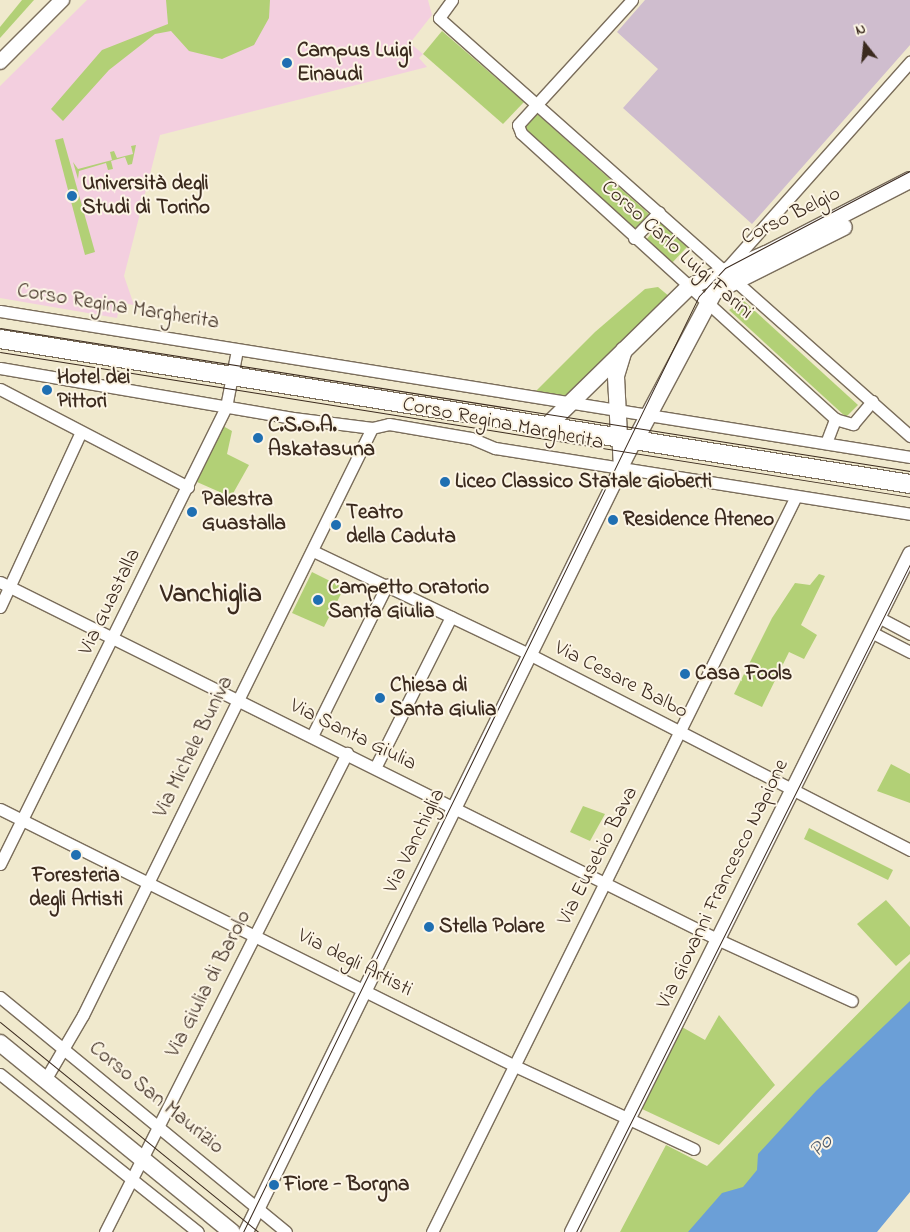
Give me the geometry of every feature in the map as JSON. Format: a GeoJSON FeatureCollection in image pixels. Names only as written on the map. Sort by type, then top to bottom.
{"type":"FeatureCollection","features":[{"type":"Feature","properties":{"kind":"main road","name":"Corso Belgio"},"geometry":{"type":"LineString","coordinates":[[706,301],[731,273],[910,180]]}},
{"type":"Feature","properties":{"kind":"main road","name":"Corso Belgio"},"geometry":{"type":"LineString","coordinates":[[546,426],[570,405],[624,348],[688,287],[731,273],[774,263],[910,192]]}},
{"type":"Feature","properties":{"kind":"main road"},"geometry":{"type":"LineString","coordinates":[[624,348],[616,376],[617,411],[628,438],[648,415],[706,301]]}},
{"type":"Feature","properties":{"kind":"main road","name":"Corso Regina Margherita"},"geometry":{"type":"LineString","coordinates":[[0,339],[910,484]]}},
{"type":"Feature","properties":{"kind":"main road"},"geometry":{"type":"LineString","coordinates":[[0,1043],[232,1232]]}},
{"type":"Feature","properties":{"kind":"street"},"geometry":{"type":"LineString","coordinates":[[0,62],[62,0]]}},
{"type":"Feature","properties":{"kind":"street","name":"Corso Carlo Luigi Farini"},"geometry":{"type":"LineString","coordinates":[[452,0],[439,18],[731,273],[910,436]]}},
{"type":"Feature","properties":{"kind":"street"},"geometry":{"type":"LineString","coordinates":[[537,103],[632,0]]}},
{"type":"Feature","properties":{"kind":"street"},"geometry":{"type":"LineString","coordinates":[[731,273],[907,71]]}},
{"type":"Feature","properties":{"kind":"street","name":"Corso Carlo Luigi Farini"},"geometry":{"type":"LineString","coordinates":[[537,103],[518,125],[521,133],[835,420]]}},
{"type":"Feature","properties":{"kind":"street"},"geometry":{"type":"LineString","coordinates":[[634,238],[659,212]]}},
{"type":"Feature","properties":{"kind":"street","name":"Corso Regina Margherita"},"geometry":{"type":"LineString","coordinates":[[0,311],[570,405],[648,415],[910,457]]}},
{"type":"Feature","properties":{"kind":"street","name":"Via Guastalla"},"geometry":{"type":"LineString","coordinates":[[0,864],[114,638],[226,407],[237,350]]}},
{"type":"Feature","properties":{"kind":"street","name":"Corso Regina Margherita"},"geometry":{"type":"LineString","coordinates":[[0,368],[226,407],[372,428],[389,424],[472,438],[495,448],[910,514]]}},
{"type":"Feature","properties":{"kind":"street"},"geometry":{"type":"LineString","coordinates":[[0,389],[188,487]]}},
{"type":"Feature","properties":{"kind":"street"},"geometry":{"type":"LineString","coordinates":[[826,443],[835,420],[853,424],[872,402]]}},
{"type":"Feature","properties":{"kind":"street","name":"Via Michele Buniva"},"geometry":{"type":"LineString","coordinates":[[45,1080],[64,1050],[149,881],[372,428]]}},
{"type":"Feature","properties":{"kind":"street"},"geometry":{"type":"LineString","coordinates":[[0,607],[5,584],[82,432]]}},
{"type":"Feature","properties":{"kind":"street"},"geometry":{"type":"LineString","coordinates":[[621,469],[628,438]]}},
{"type":"Feature","properties":{"kind":"street","name":"Via Vanchiglia"},"geometry":{"type":"LineString","coordinates":[[246,1232],[621,469]]}},
{"type":"Feature","properties":{"kind":"street","name":"Via Eusebio Bava"},"geometry":{"type":"LineString","coordinates":[[432,1232],[682,731],[796,496]]}},
{"type":"Feature","properties":{"kind":"street","name":"Via Cesare Balbo"},"geometry":{"type":"LineString","coordinates":[[313,551],[530,654],[910,850]]}},
{"type":"Feature","properties":{"kind":"street","name":"Via Giovanni Francesco Napione"},"geometry":{"type":"LineString","coordinates":[[572,1232],[719,940],[792,788],[873,633],[910,554]]}},
{"type":"Feature","properties":{"kind":"street","name":"Via Santa Giulia"},"geometry":{"type":"LineString","coordinates":[[5,584],[238,700],[376,766],[719,940],[852,1001]]}},
{"type":"Feature","properties":{"kind":"street"},"geometry":{"type":"LineString","coordinates":[[312,736],[387,585]]}},
{"type":"Feature","properties":{"kind":"street"},"geometry":{"type":"LineString","coordinates":[[376,766],[452,617]]}},
{"type":"Feature","properties":{"kind":"street"},"geometry":{"type":"LineString","coordinates":[[880,618],[908,633],[897,646]]}},
{"type":"Feature","properties":{"kind":"street"},"geometry":{"type":"LineString","coordinates":[[873,633],[910,652]]}},
{"type":"Feature","properties":{"kind":"street","name":"Via Giulia di Barolo"},"geometry":{"type":"LineString","coordinates":[[105,1232],[347,753]]}},
{"type":"Feature","properties":{"kind":"street","name":"Via degli Artisti"},"geometry":{"type":"LineString","coordinates":[[0,809],[149,881],[515,1066],[694,1149]]}},
{"type":"Feature","properties":{"kind":"street","name":"Corso San Maurizio"},"geometry":{"type":"LineString","coordinates":[[0,996],[286,1232]]}},
{"type":"Feature","properties":{"kind":"street"},"geometry":{"type":"LineString","coordinates":[[0,1074],[198,1232]]}},
{"type":"Feature","properties":{"kind":"shaded area","name":"Università degli Studi di Torino"},"geometry":{"type":"Polygon","coordinates":[[[87,0],[428,0],[432,15],[410,43],[423,54],[419,58],[427,67],[160,135],[124,276],[134,305],[120,303],[117,318],[0,298],[0,86],[87,0]]]}},
{"type":"Feature","properties":{"kind":"shaded area"},"geometry":{"type":"Polygon","coordinates":[[[645,0],[910,0],[910,45],[752,224],[623,108],[658,69],[617,32],[645,0]]]}},
{"type":"Feature","properties":{"kind":"green space"},"geometry":{"type":"Polygon","coordinates":[[[22,0],[34,0],[0,38],[0,27],[22,0]]]}},
{"type":"Feature","properties":{"kind":"green space"},"geometry":{"type":"Polygon","coordinates":[[[166,0],[270,0],[269,18],[254,45],[222,59],[189,51],[171,31],[155,34],[109,70],[63,121],[51,109],[102,50],[168,24],[166,0]]]}},
{"type":"Feature","properties":{"kind":"green space"},"geometry":{"type":"Polygon","coordinates":[[[442,31],[524,102],[503,124],[423,54],[442,31]]]}},
{"type":"Feature","properties":{"kind":"green space"},"geometry":{"type":"Polygon","coordinates":[[[535,112],[649,214],[634,231],[520,129],[535,112]]]}},
{"type":"Feature","properties":{"kind":"green space"},"geometry":{"type":"Polygon","coordinates":[[[63,138],[95,252],[85,255],[55,140],[63,138]]]}},
{"type":"Feature","properties":{"kind":"green space"},"geometry":{"type":"Polygon","coordinates":[[[136,145],[132,164],[128,165],[125,157],[111,161],[113,169],[108,170],[106,163],[79,171],[78,179],[73,162],[78,169],[112,160],[110,152],[114,151],[117,158],[133,154],[131,146],[136,145]]]}},
{"type":"Feature","properties":{"kind":"green space"},"geometry":{"type":"Polygon","coordinates":[[[661,223],[687,247],[671,264],[645,241],[661,223]]]}},
{"type":"Feature","properties":{"kind":"green space"},"geometry":{"type":"Polygon","coordinates":[[[658,287],[670,297],[570,405],[529,398],[595,332],[645,289],[658,287]]]}},
{"type":"Feature","properties":{"kind":"green space"},"geometry":{"type":"Polygon","coordinates":[[[744,301],[858,405],[846,417],[729,310],[744,301]]]}},
{"type":"Feature","properties":{"kind":"green space"},"geometry":{"type":"Polygon","coordinates":[[[223,426],[232,431],[227,454],[249,465],[231,497],[197,482],[223,426]]]}},
{"type":"Feature","properties":{"kind":"green space","name":"Campetto Oratorio Santa Giulia"},"geometry":{"type":"Polygon","coordinates":[[[312,572],[344,588],[324,627],[292,613],[312,572]]]}},
{"type":"Feature","properties":{"kind":"green space"},"geometry":{"type":"Polygon","coordinates":[[[819,574],[825,576],[801,625],[817,635],[804,659],[789,652],[762,707],[734,694],[772,618],[795,583],[810,585],[819,574]]]}},
{"type":"Feature","properties":{"kind":"green space"},"geometry":{"type":"Polygon","coordinates":[[[891,764],[910,774],[910,803],[877,791],[891,764]]]}},
{"type":"Feature","properties":{"kind":"green space"},"geometry":{"type":"Polygon","coordinates":[[[583,806],[605,814],[590,841],[570,832],[583,806]]]}},
{"type":"Feature","properties":{"kind":"green space"},"geometry":{"type":"Polygon","coordinates":[[[809,828],[893,870],[888,880],[804,839],[809,828]]]}},
{"type":"Feature","properties":{"kind":"green space"},"geometry":{"type":"Polygon","coordinates":[[[886,900],[910,927],[910,954],[896,966],[857,924],[886,900]]]}},
{"type":"Feature","properties":{"kind":"green space"},"geometry":{"type":"Polygon","coordinates":[[[910,961],[910,1020],[707,1232],[620,1232],[666,1145],[707,1166],[910,961]]]}},
{"type":"Feature","properties":{"kind":"green space"},"geometry":{"type":"Polygon","coordinates":[[[719,1015],[775,1085],[719,1145],[642,1109],[682,1027],[705,1040],[719,1015]]]}},
{"type":"Feature","properties":{"kind":"water","name":"Po"},"geometry":{"type":"Polygon","coordinates":[[[910,1001],[910,1192],[877,1232],[688,1232],[722,1193],[743,1187],[757,1170],[758,1154],[816,1091],[910,1001]]]}},
{"type":"Feature","properties":{"kind":"tram line"},"geometry":{"type":"LineString","coordinates":[[243,1232],[699,296],[725,268],[910,171]]}},
{"type":"Feature","properties":{"kind":"tram line"},"geometry":{"type":"LineString","coordinates":[[0,328],[910,471]]}},
{"type":"Feature","properties":{"kind":"tram line"},"geometry":{"type":"LineString","coordinates":[[0,352],[910,497]]}},
{"type":"Feature","properties":{"kind":"tram line"},"geometry":{"type":"LineString","coordinates":[[576,1232],[910,564]]}},
{"type":"Feature","properties":{"kind":"tram line"},"geometry":{"type":"LineString","coordinates":[[0,1022],[258,1232]]}},
{"type":"Feature","properties":{"kind":"place","name":"Campus Luigi Einaudi"},"geometry":{"type":"Point","coordinates":[287,63]}},
{"type":"Feature","properties":{"kind":"place","name":"Università degli Studi di Torino"},"geometry":{"type":"Point","coordinates":[72,196]}},
{"type":"Feature","properties":{"kind":"place","name":"Hotel dei Pittori"},"geometry":{"type":"Point","coordinates":[47,390]}},
{"type":"Feature","properties":{"kind":"place","name":"C.S.O.A. Askatasuna"},"geometry":{"type":"Point","coordinates":[258,438]}},
{"type":"Feature","properties":{"kind":"place","name":"Liceo Classico Statale Gioberti"},"geometry":{"type":"Point","coordinates":[445,482]}},
{"type":"Feature","properties":{"kind":"place","name":"Palestra Guastalla"},"geometry":{"type":"Point","coordinates":[192,512]}},
{"type":"Feature","properties":{"kind":"place","name":"Residence Ateneo"},"geometry":{"type":"Point","coordinates":[613,520]}},
{"type":"Feature","properties":{"kind":"place","name":"Teatro della Caduta"},"geometry":{"type":"Point","coordinates":[336,525]}},
{"type":"Feature","properties":{"kind":"place","name":"Campetto Oratorio Santa Giulia"},"geometry":{"type":"Point","coordinates":[318,600]}},
{"type":"Feature","properties":{"kind":"place","name":"Casa Fools"},"geometry":{"type":"Point","coordinates":[685,674]}},
{"type":"Feature","properties":{"kind":"place","name":"Chiesa di Santa Giulia"},"geometry":{"type":"Point","coordinates":[380,698]}},
{"type":"Feature","properties":{"kind":"place","name":"Foresteria degli Artisti"},"geometry":{"type":"Point","coordinates":[76,855]}},
{"type":"Feature","properties":{"kind":"place","name":"Stella Polare"},"geometry":{"type":"Point","coordinates":[429,927]}},
{"type":"Feature","properties":{"kind":"place","name":"Fiore - Borgna"},"geometry":{"type":"Point","coordinates":[274,1185]}},
{"type":"Feature","properties":{"kind":"district","name":"Vanchiglia"},"geometry":{"type":"Point","coordinates":[211,596]}}]}
